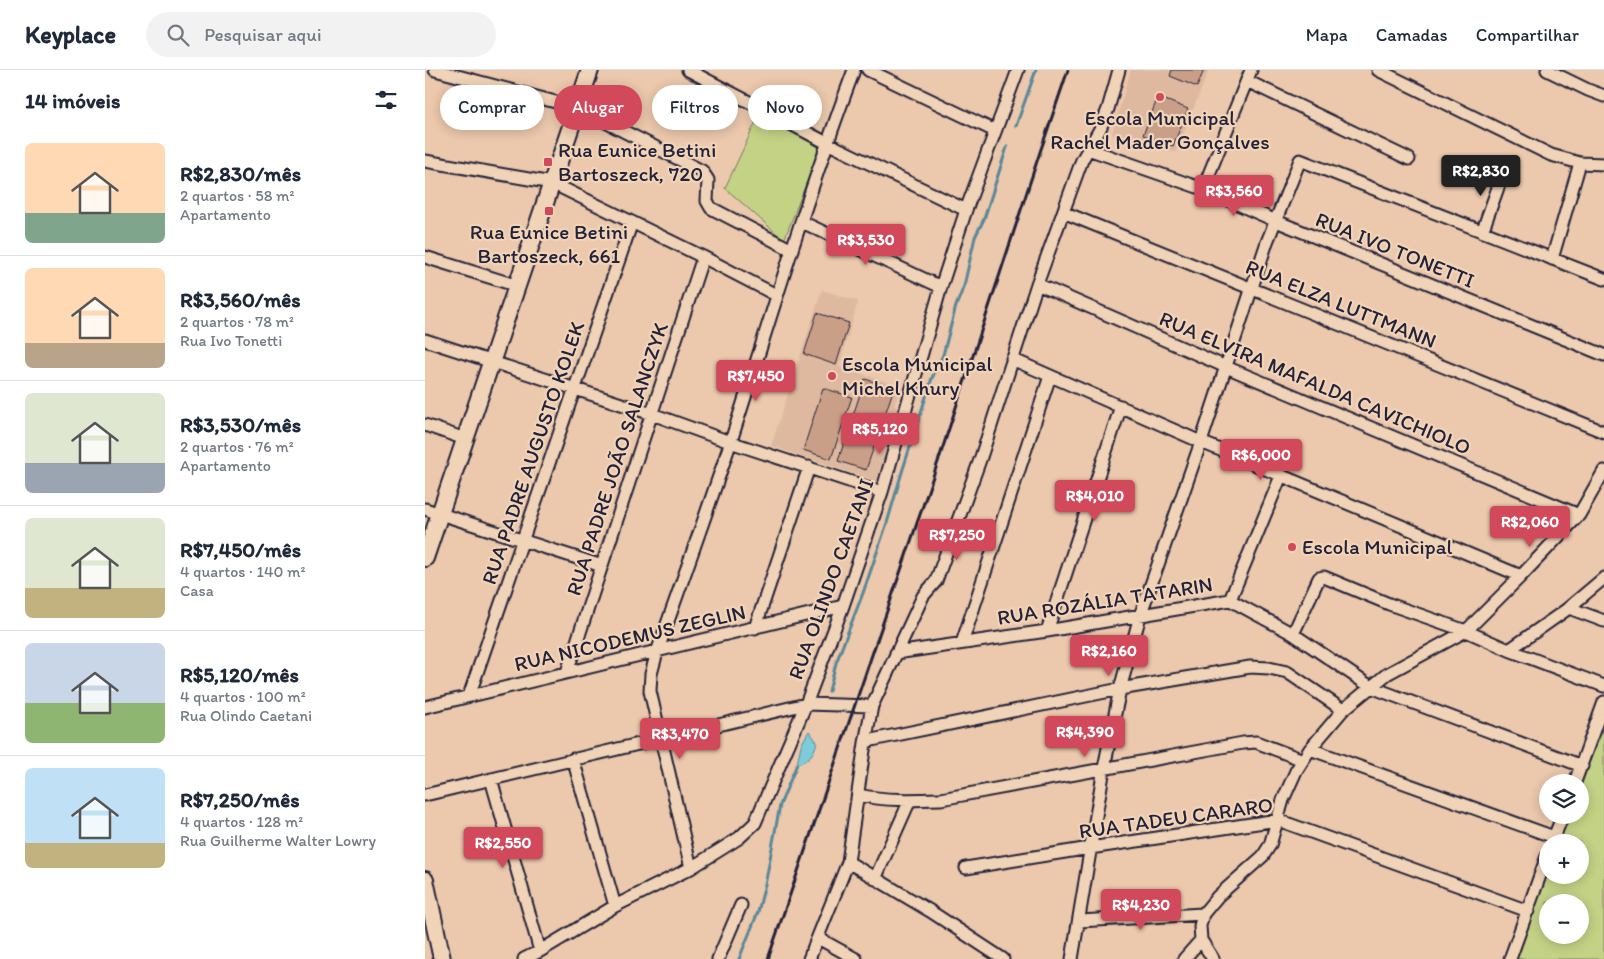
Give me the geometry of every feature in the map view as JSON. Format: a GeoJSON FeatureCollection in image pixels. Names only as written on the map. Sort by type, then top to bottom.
{"type":"FeatureCollection","features":[{"type":"Feature","properties":{"kind":"street"},"geometry":{"type":"LineString","coordinates":[[435,70],[554,102]]}},
{"type":"Feature","properties":{"kind":"street"},"geometry":{"type":"LineString","coordinates":[[586,85],[591,70]]}},
{"type":"Feature","properties":{"kind":"street"},"geometry":{"type":"LineString","coordinates":[[688,70],[827,143],[966,210]]}},
{"type":"Feature","properties":{"kind":"street"},"geometry":{"type":"LineString","coordinates":[[691,868],[650,690],[651,674],[730,442],[776,295],[827,143],[854,70]]}},
{"type":"Feature","properties":{"kind":"street"},"geometry":{"type":"LineString","coordinates":[[868,70],[995,131]]}},
{"type":"Feature","properties":{"kind":"street","name":"RUA OLINDO CAETANI"},"geometry":{"type":"LineString","coordinates":[[524,959],[615,906],[691,868],[739,838],[755,823],[806,704],[883,492],[941,287],[966,210],[1018,70]]}},
{"type":"Feature","properties":{"kind":"street"},"geometry":{"type":"LineString","coordinates":[[809,959],[847,862],[872,706],[923,596],[936,581],[981,457],[1037,284],[1088,148],[1100,129],[1108,109],[1119,70]]}},
{"type":"Feature","properties":{"kind":"street"},"geometry":{"type":"LineString","coordinates":[[1379,70],[1551,154],[1580,163],[1604,164]]}},
{"type":"Feature","properties":{"kind":"street"},"geometry":{"type":"LineString","coordinates":[[1547,70],[1604,96]]}},
{"type":"Feature","properties":{"kind":"street"},"geometry":{"type":"LineString","coordinates":[[1203,189],[1249,75],[1409,159]]}},
{"type":"Feature","properties":{"kind":"street"},"geometry":{"type":"LineString","coordinates":[[425,558],[432,512],[465,439],[570,130]]}},
{"type":"Feature","properties":{"kind":"street"},"geometry":{"type":"LineString","coordinates":[[621,130],[702,171],[708,180],[707,201],[711,208],[792,250]]}},
{"type":"Feature","properties":{"kind":"street","name":"RUA IVO TONETTI"},"geometry":{"type":"LineString","coordinates":[[1088,148],[1203,189],[1275,221],[1604,355]]}},
{"type":"Feature","properties":{"kind":"street"},"geometry":{"type":"LineString","coordinates":[[1072,959],[1089,848],[1104,768],[1120,689],[1139,616],[1201,442],[1275,221],[1300,160],[1604,279]]}},
{"type":"Feature","properties":{"kind":"street"},"geometry":{"type":"LineString","coordinates":[[425,161],[552,183],[776,295]]}},
{"type":"Feature","properties":{"kind":"street"},"geometry":{"type":"LineString","coordinates":[[1552,259],[1580,163]]}},
{"type":"Feature","properties":{"kind":"street"},"geometry":{"type":"LineString","coordinates":[[1482,232],[1504,171]]}},
{"type":"Feature","properties":{"kind":"street","name":"RUA ELZA LUTTMANN"},"geometry":{"type":"LineString","coordinates":[[1063,212],[1604,432]]}},
{"type":"Feature","properties":{"kind":"street","name":"RUA PADRE AUGUSTO KOLEK"},"geometry":{"type":"LineString","coordinates":[[469,696],[632,222]]}},
{"type":"Feature","properties":{"kind":"street"},"geometry":{"type":"LineString","coordinates":[[802,222],[941,287]]}},
{"type":"Feature","properties":{"kind":"street"},"geometry":{"type":"LineString","coordinates":[[425,257],[518,286]]}},
{"type":"Feature","properties":{"kind":"street","name":"RUA PADRE JOÃO SALANCZYK"},"geometry":{"type":"LineString","coordinates":[[567,672],[703,257]]}},
{"type":"Feature","properties":{"kind":"street","name":"RUA ELVIRA MAFALDA CAVICHIOLO"},"geometry":{"type":"LineString","coordinates":[[1037,284],[1226,367],[1579,515]]}},
{"type":"Feature","properties":{"kind":"street"},"geometry":{"type":"LineString","coordinates":[[425,340],[883,492]]}},
{"type":"Feature","properties":{"kind":"street"},"geometry":{"type":"LineString","coordinates":[[1012,359],[1201,442],[1521,576]]}},
{"type":"Feature","properties":{"kind":"street"},"geometry":{"type":"LineString","coordinates":[[962,643],[1050,376]]}},
{"type":"Feature","properties":{"kind":"street"},"geometry":{"type":"LineString","coordinates":[[1047,631],[1121,406]]}},
{"type":"Feature","properties":{"kind":"street"},"geometry":{"type":"LineString","coordinates":[[425,426],[465,439]]}},
{"type":"Feature","properties":{"kind":"street"},"geometry":{"type":"LineString","coordinates":[[755,628],[809,467]]}},
{"type":"Feature","properties":{"kind":"street"},"geometry":{"type":"LineString","coordinates":[[1213,959],[1201,940],[1200,926],[1203,914],[1218,896],[1263,856],[1270,845],[1283,800],[1309,749],[1343,710],[1387,674],[1466,631],[1579,515],[1604,472]]}},
{"type":"Feature","properties":{"kind":"street"},"geometry":{"type":"LineString","coordinates":[[1230,600],[1281,476]]}},
{"type":"Feature","properties":{"kind":"street"},"geometry":{"type":"LineString","coordinates":[[432,512],[602,566]]}},
{"type":"Feature","properties":{"kind":"street"},"geometry":{"type":"LineString","coordinates":[[1293,634],[1321,577],[1389,604],[1466,631],[1509,650],[1604,686]]}},
{"type":"Feature","properties":{"kind":"street"},"geometry":{"type":"LineString","coordinates":[[1509,650],[1569,608],[1604,578]]}},
{"type":"Feature","properties":{"kind":"street","name":"RUA ROZÁLIA TATARIN"},"geometry":{"type":"LineString","coordinates":[[896,653],[1047,631],[1230,600],[1293,634],[1371,687],[1582,766]]}},
{"type":"Feature","properties":{"kind":"street","name":"RUA NICODEMUS ZEGLIN"},"geometry":{"type":"LineString","coordinates":[[425,707],[843,606]]}},
{"type":"Feature","properties":{"kind":"street"},"geometry":{"type":"LineString","coordinates":[[1569,608],[1604,620]]}},
{"type":"Feature","properties":{"kind":"street"},"geometry":{"type":"LineString","coordinates":[[865,743],[1120,689],[1250,667],[1269,668],[1287,672],[1343,710]]}},
{"type":"Feature","properties":{"kind":"street"},"geometry":{"type":"LineString","coordinates":[[1578,774],[1604,702]]}},
{"type":"Feature","properties":{"kind":"street"},"geometry":{"type":"LineString","coordinates":[[425,795],[806,704],[872,706]]}},
{"type":"Feature","properties":{"kind":"street"},"geometry":{"type":"LineString","coordinates":[[858,795],[879,799],[941,799],[1243,743],[1256,742],[1303,760]]}},
{"type":"Feature","properties":{"kind":"street"},"geometry":{"type":"LineString","coordinates":[[1309,749],[1539,835]]}},
{"type":"Feature","properties":{"kind":"street"},"geometry":{"type":"LineString","coordinates":[[573,759],[615,906]]}},
{"type":"Feature","properties":{"kind":"street"},"geometry":{"type":"LineString","coordinates":[[491,779],[540,951]]}},
{"type":"Feature","properties":{"kind":"street"},"geometry":{"type":"LineString","coordinates":[[875,879],[911,800]]}},
{"type":"Feature","properties":{"kind":"street","name":"RUA TADEU CARARO"},"geometry":{"type":"LineString","coordinates":[[966,868],[1278,820],[1528,911]]}},
{"type":"Feature","properties":{"kind":"street"},"geometry":{"type":"LineString","coordinates":[[847,862],[930,911],[1003,959]]}},
{"type":"Feature","properties":{"kind":"street"},"geometry":{"type":"LineString","coordinates":[[1510,959],[1539,879]]}},
{"type":"Feature","properties":{"kind":"street"},"geometry":{"type":"LineString","coordinates":[[425,880],[442,959]]}},
{"type":"Feature","properties":{"kind":"street"},"geometry":{"type":"LineString","coordinates":[[718,959],[741,905]]}},
{"type":"Feature","properties":{"kind":"street"},"geometry":{"type":"LineString","coordinates":[[1079,921],[1203,914]]}},
{"type":"Feature","properties":{"kind":"street"},"geometry":{"type":"LineString","coordinates":[[818,938],[856,959]]}},
{"type":"Feature","properties":{"kind":"street"},"geometry":{"type":"LineString","coordinates":[[1184,959],[1201,940]]}},
{"type":"Feature","properties":{"kind":"shaded area","name":"Escola Municipal Rachel Mader Gonçalves"},"geometry":{"type":"Polygon","coordinates":[[[1131,70],[1209,70],[1176,152],[1118,142],[1112,133],[1131,70]]]}},
{"type":"Feature","properties":{"kind":"shaded area","name":"Escola Municipal Michel Khury"},"geometry":{"type":"Polygon","coordinates":[[[822,290],[858,301],[839,367],[900,386],[894,406],[900,408],[876,481],[771,446],[822,290]]]}},
{"type":"Feature","properties":{"kind":"green space"},"geometry":{"type":"Polygon","coordinates":[[[752,130],[789,130],[820,148],[784,240],[725,188],[752,130]]]}},
{"type":"Feature","properties":{"kind":"green space"},"geometry":{"type":"Polygon","coordinates":[[[1604,727],[1604,959],[1517,959],[1539,896],[1539,944],[1589,944],[1589,894],[1540,894],[1543,884],[1589,884],[1589,834],[1561,834],[1565,824],[1589,824],[1589,774],[1585,774],[1604,727]]]}},
{"type":"Feature","properties":{"kind":"water"},"geometry":{"type":"Polygon","coordinates":[[[809,731],[817,742],[816,746],[813,753],[805,761],[797,764],[801,745],[809,731]]]}},
{"type":"Feature","properties":{"kind":"building"},"geometry":{"type":"Polygon","coordinates":[[[1172,70],[1204,70],[1197,87],[1170,76],[1172,70]]]}},
{"type":"Feature","properties":{"kind":"building"},"geometry":{"type":"Polygon","coordinates":[[[1158,97],[1188,109],[1173,146],[1143,135],[1158,97]]]}},
{"type":"Feature","properties":{"kind":"building"},"geometry":{"type":"Polygon","coordinates":[[[817,313],[849,323],[836,365],[804,354],[817,313]]]}},
{"type":"Feature","properties":{"kind":"building"},"geometry":{"type":"Polygon","coordinates":[[[865,379],[894,388],[866,470],[838,461],[865,379]]]}},
{"type":"Feature","properties":{"kind":"building"},"geometry":{"type":"Polygon","coordinates":[[[823,388],[852,397],[831,459],[803,450],[823,388]]]}},
{"type":"Feature","properties":{"kind":"waterway"},"geometry":{"type":"LineString","coordinates":[[1016,126],[1036,70]]}},
{"type":"Feature","properties":{"kind":"waterway"},"geometry":{"type":"LineString","coordinates":[[829,691],[836,663],[887,523],[932,378],[943,355],[956,306],[964,286],[975,237],[984,219],[1007,147]]}},
{"type":"Feature","properties":{"kind":"waterway"},"geometry":{"type":"LineString","coordinates":[[739,959],[758,912],[780,805],[797,764]]}},
{"type":"Feature","properties":{"kind":"railway"},"geometry":{"type":"LineString","coordinates":[[768,959],[940,456],[1068,70]]}},
{"type":"Feature","properties":{"kind":"place","name":"Escola Municipal Rachel Mader Gonçalves"},"geometry":{"type":"Point","coordinates":[1160,97]}},
{"type":"Feature","properties":{"kind":"place","name":"Rua Eunice Betini Bartoszeck, 720"},"geometry":{"type":"Point","coordinates":[548,162]}},
{"type":"Feature","properties":{"kind":"place","name":"Rua Eunice Betini Bartoszeck, 661"},"geometry":{"type":"Point","coordinates":[549,211]}},
{"type":"Feature","properties":{"kind":"place","name":"Escola Municipal Michel Khury"},"geometry":{"type":"Point","coordinates":[832,376]}},
{"type":"Feature","properties":{"kind":"place","name":"Escola Municipal"},"geometry":{"type":"Point","coordinates":[1292,547]}}]}
